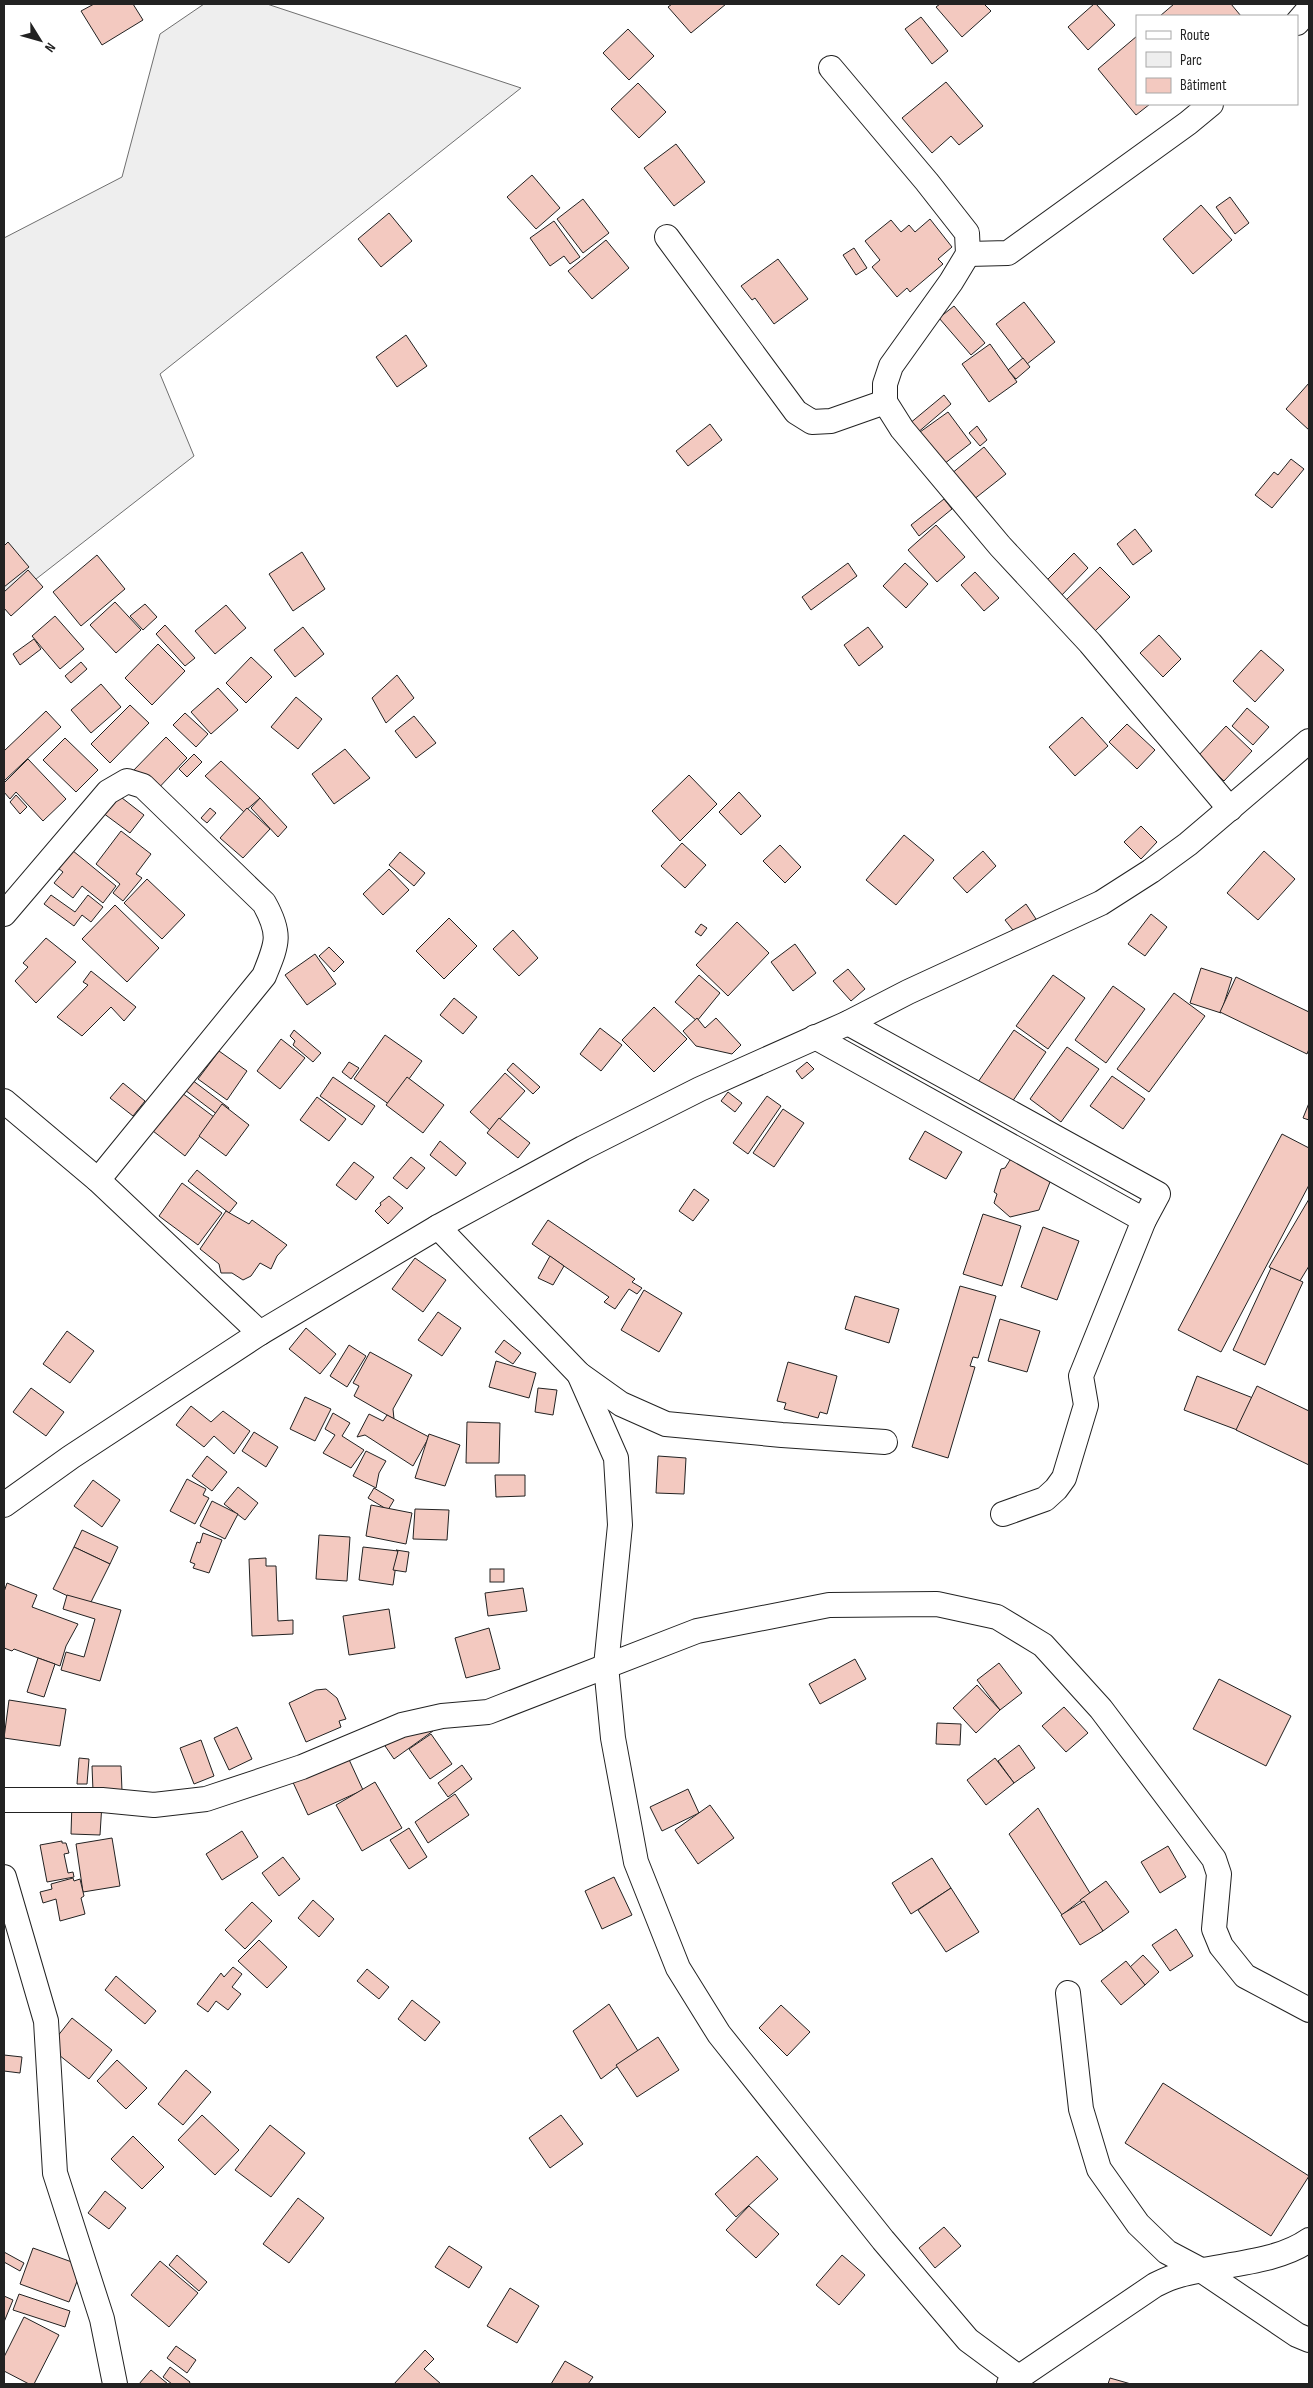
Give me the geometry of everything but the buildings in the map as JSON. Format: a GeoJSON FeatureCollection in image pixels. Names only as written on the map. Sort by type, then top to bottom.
{"type":"FeatureCollection","features":[{"type":"Feature","properties":{"kind":"street"},"geometry":{"type":"LineString","coordinates":[[1298,22],[1309,9]]}},
{"type":"Feature","properties":{"kind":"street"},"geometry":{"type":"LineString","coordinates":[[831,68],[927,182],[967,234],[968,254],[951,282],[890,366],[885,384],[885,402],[902,429],[994,538],[1090,643],[1230,808]]}},
{"type":"Feature","properties":{"kind":"street"},"geometry":{"type":"LineString","coordinates":[[968,254],[1008,253],[1181,128],[1210,105]]}},
{"type":"Feature","properties":{"kind":"street"},"geometry":{"type":"LineString","coordinates":[[667,237],[796,412],[812,422],[831,421],[885,402]]}},
{"type":"Feature","properties":{"kind":"street"},"geometry":{"type":"LineString","coordinates":[[4,1505],[71,1457],[260,1333],[438,1227],[583,1148],[700,1089],[848,1023],[908,992],[1101,904],[1151,872],[1309,741]]}},
{"type":"Feature","properties":{"kind":"street"},"geometry":{"type":"LineString","coordinates":[[4,914],[108,792],[127,781],[143,786],[264,903],[275,923],[276,947],[264,976],[98,1180]]}},
{"type":"Feature","properties":{"kind":"street"},"geometry":{"type":"LineString","coordinates":[[848,1023],[1156,1191],[1157,1196],[1144,1220],[1082,1376],[1086,1405],[1064,1478],[1056,1489],[1045,1498],[1003,1514]]}},
{"type":"Feature","properties":{"kind":"street"},"geometry":{"type":"LineString","coordinates":[[815,1037],[1144,1220]]}},
{"type":"Feature","properties":{"kind":"street"},"geometry":{"type":"LineString","coordinates":[[4,1102],[98,1180],[260,1333]]}},
{"type":"Feature","properties":{"kind":"street"},"geometry":{"type":"LineString","coordinates":[[438,1227],[579,1374],[621,1404],[666,1424],[885,1442]]}},
{"type":"Feature","properties":{"kind":"street"},"geometry":{"type":"LineString","coordinates":[[579,1374],[616,1458],[620,1525],[606,1666],[613,1738],[636,1862],[678,1968],[719,2034],[883,2240],[968,2340],[1013,2381],[1154,2285],[1178,2275],[1280,2254],[1309,2240]]}},
{"type":"Feature","properties":{"kind":"street"},"geometry":{"type":"LineString","coordinates":[[4,1800],[102,1800],[154,1805],[206,1799],[302,1767],[402,1725],[442,1716],[488,1712],[697,1631],[828,1605],[937,1604],[997,1617],[1042,1645],[1101,1708],[1214,1859],[1219,1874],[1214,1930],[1221,1946],[1245,1976],[1309,2010]]}},
{"type":"Feature","properties":{"kind":"street"},"geometry":{"type":"LineString","coordinates":[[4,1877],[46,2021],[55,2173],[102,2319],[115,2384]]}},
{"type":"Feature","properties":{"kind":"street"},"geometry":{"type":"LineString","coordinates":[[1068,1993],[1081,2109],[1099,2169],[1138,2224],[1167,2252],[1201,2270],[1296,2335],[1309,2340]]}},
{"type":"Feature","properties":{"kind":"green space"},"geometry":{"type":"Polygon","coordinates":[[[204,4],[267,4],[521,88],[160,374],[194,456],[4,604],[4,238],[122,177],[160,34],[204,4]]]}}]}
